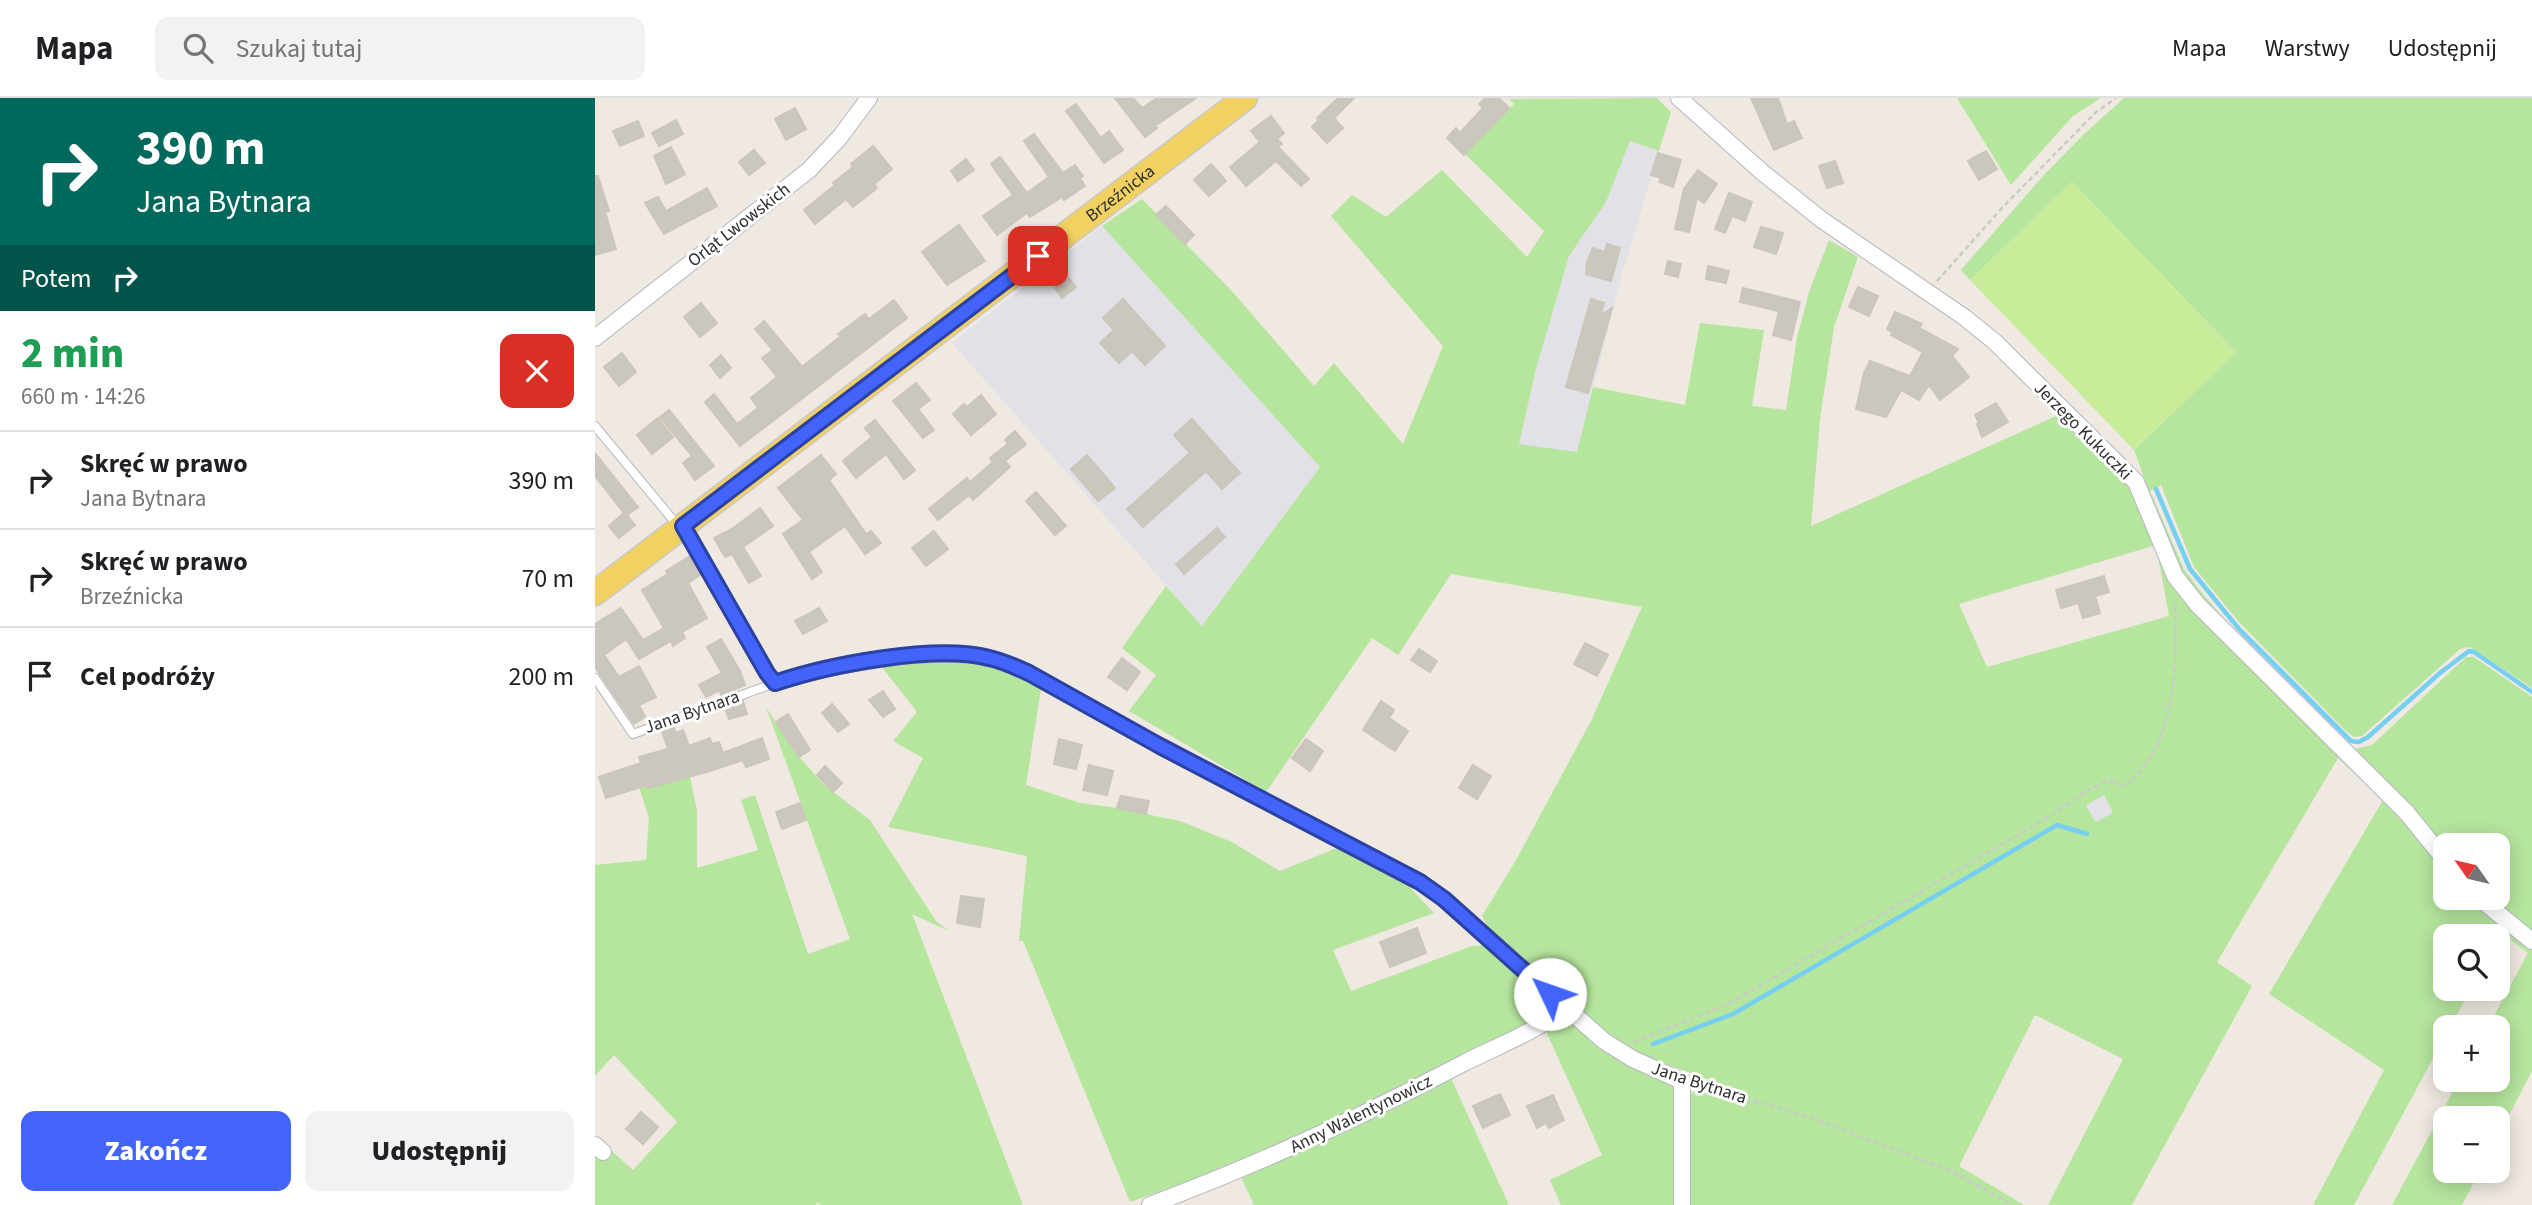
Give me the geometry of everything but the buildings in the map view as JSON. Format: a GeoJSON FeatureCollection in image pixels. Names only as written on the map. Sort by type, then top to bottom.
{"type":"FeatureCollection","features":[{"type":"Feature","properties":{"kind":"main road","name":"Brzeźnicka"},"geometry":{"type":"LineString","coordinates":[[595,593],[1245,98]]}},
{"type":"Feature","properties":{"kind":"street","name":"Orląt Lwowskich"},"geometry":{"type":"LineString","coordinates":[[595,338],[809,170],[840,137],[869,98]]}},
{"type":"Feature","properties":{"kind":"street","name":"Jerzego Kukuczki"},"geometry":{"type":"LineString","coordinates":[[1679,98],[1762,172],[1822,220],[1964,317],[1995,342],[2136,482],[2175,576],[2198,605],[2407,813],[2433,845]]}},
{"type":"Feature","properties":{"kind":"street","name":"Jana Bytnara"},"geometry":{"type":"LineString","coordinates":[[775,683],[846,666],[922,654],[967,654],[1007,663],[1420,882],[1444,899],[1565,1008],[1617,1050],[1682,1081]]}},
{"type":"Feature","properties":{"kind":"street"},"geometry":{"type":"LineString","coordinates":[[2494,910],[2532,941]]}},
{"type":"Feature","properties":{"kind":"street","name":"Anny Walentynowicz"},"geometry":{"type":"LineString","coordinates":[[1150,1205],[1274,1155],[1397,1097],[1542,1025],[1565,1008]]}},
{"type":"Feature","properties":{"kind":"street"},"geometry":{"type":"LineString","coordinates":[[1682,1081],[1682,1205]]}},
{"type":"Feature","properties":{"kind":"lane"},"geometry":{"type":"LineString","coordinates":[[595,426],[682,528],[761,664],[775,683]]}},
{"type":"Feature","properties":{"kind":"lane","name":"Jana Bytnara"},"geometry":{"type":"LineString","coordinates":[[595,678],[633,734],[775,683]]}},
{"type":"Feature","properties":{"kind":"path"},"geometry":{"type":"LineString","coordinates":[[1927,292],[2002,208],[2096,112],[2116,98]]}},
{"type":"Feature","properties":{"kind":"path"},"geometry":{"type":"LineString","coordinates":[[1617,1050],[1728,1004],[2052,815],[2085,792],[2109,780],[2124,786],[2138,775],[2152,755],[2171,699],[2176,670],[2175,576]]}},
{"type":"Feature","properties":{"kind":"path","name":"Jana Bytnara"},"geometry":{"type":"LineString","coordinates":[[1682,1081],[1815,1119],[1951,1171],[2013,1205]]}},
{"type":"Feature","properties":{"kind":"shaded area"},"geometry":{"type":"Polygon","coordinates":[[[1630,141],[1659,151],[1621,278],[1577,453],[1519,444],[1536,369],[1569,256],[1606,202],[1630,141]]]}},
{"type":"Feature","properties":{"kind":"shaded area"},"geometry":{"type":"Polygon","coordinates":[[[1102,226],[1320,467],[1202,626],[952,343],[1102,226]]]}},
{"type":"Feature","properties":{"kind":"shaded area"},"geometry":{"type":"Polygon","coordinates":[[[2104,795],[2113,813],[2095,823],[2086,805],[2104,795]]]}},
{"type":"Feature","properties":{"kind":"green space"},"geometry":{"type":"Polygon","coordinates":[[[1657,98],[1671,112],[1659,151],[1630,141],[1606,202],[1569,256],[1536,369],[1519,444],[1577,452],[1593,387],[1685,405],[1700,323],[1764,330],[1752,406],[1786,410],[1797,338],[1809,292],[1829,240],[1858,257],[1834,327],[1820,419],[1811,526],[2056,416],[2137,495],[2149,491],[2134,450],[2236,352],[2072,182],[1970,280],[1961,270],[2043,176],[2124,98],[2532,98],[2532,688],[2470,647],[2460,649],[2362,736],[2354,737],[2239,622],[2194,567],[2161,485],[2150,491],[2184,569],[2198,588],[2234,631],[2346,745],[2355,749],[2372,745],[2466,657],[2474,657],[2532,697],[2532,1071],[2510,1113],[2510,1106],[2445,1106],[2453,1092],[2510,1092],[2510,1015],[2494,1015],[2502,1001],[2510,1001],[2510,986],[2528,953],[2510,939],[2510,924],[2433,924],[2433,1001],[2464,1001],[2457,1015],[2433,1015],[2433,1058],[2354,1205],[2313,1205],[2384,1070],[2269,994],[2383,800],[2338,758],[2217,962],[2252,986],[2132,1205],[2048,1205],[2123,1059],[2035,1015],[1959,1166],[2024,1205],[1687,1205],[1689,1096],[1697,1089],[1699,1076],[1622,1048],[1493,936],[1482,916],[1516,860],[1591,721],[1642,607],[1451,574],[1398,655],[1372,638],[1266,792],[1129,711],[1156,675],[1122,648],[1166,586],[1202,626],[1320,467],[1102,226],[1142,199],[1231,290],[1314,386],[1334,363],[1403,444],[1443,346],[1331,216],[1352,195],[1386,217],[1442,170],[1527,257],[1544,231],[1465,154],[1514,104],[1509,99],[1657,98]],[[2156,545],[1959,604],[1987,667],[2169,616],[2156,545]],[[2104,795],[2086,805],[2095,822],[2113,813],[2104,795]]]}},
{"type":"Feature","properties":{"kind":"green space"},"geometry":{"type":"Polygon","coordinates":[[[1957,98],[2101,98],[2073,116],[2011,185],[1957,98]]]}},
{"type":"Feature","properties":{"kind":"green space"},"geometry":{"type":"Polygon","coordinates":[[[2072,182],[2236,352],[2134,450],[1970,280],[2072,182]]]}},
{"type":"Feature","properties":{"kind":"green space"},"geometry":{"type":"Polygon","coordinates":[[[940,659],[992,668],[1041,689],[1026,785],[1080,803],[1180,821],[1232,842],[1280,871],[1339,847],[1402,879],[1434,913],[1333,950],[1351,991],[1472,946],[1486,945],[1548,1002],[1547,1013],[1541,1020],[1257,1157],[1130,1202],[1023,941],[1019,941],[1027,856],[888,827],[923,758],[893,741],[917,712],[881,666],[940,659]]]}},
{"type":"Feature","properties":{"kind":"green space"},"geometry":{"type":"Polygon","coordinates":[[[766,707],[794,751],[824,785],[870,820],[936,921],[949,931],[912,914],[1023,1205],[821,1205],[818,1202],[816,1205],[595,1205],[595,1136],[633,1170],[677,1122],[614,1055],[595,1076],[595,865],[646,860],[649,818],[639,787],[690,777],[697,810],[697,868],[758,850],[741,800],[755,795],[808,954],[850,939],[766,707]]]}},
{"type":"Feature","properties":{"kind":"green space"},"geometry":{"type":"Polygon","coordinates":[[[1566,1019],[1673,1085],[1676,1090],[1679,1205],[1561,1205],[1550,1180],[1602,1155],[1545,1029],[1566,1019]]]}},
{"type":"Feature","properties":{"kind":"green space"},"geometry":{"type":"Polygon","coordinates":[[[1450,1076],[1509,1205],[1254,1205],[1240,1175],[1450,1076]]]}},
{"type":"Feature","properties":{"kind":"green space"},"geometry":{"type":"Polygon","coordinates":[[[2433,1129],[2433,1183],[2474,1183],[2462,1205],[2392,1205],[2433,1129]]]}},
{"type":"Feature","properties":{"kind":"waterway"},"geometry":{"type":"LineString","coordinates":[[2156,489],[2190,569],[2239,629],[2351,741],[2359,742],[2368,737],[2469,651],[2532,692]]}},
{"type":"Feature","properties":{"kind":"waterway"},"geometry":{"type":"LineString","coordinates":[[1653,1044],[1733,1014],[2057,825],[2087,834]]}},
{"type":"Feature","properties":{"kind":"route"},"geometry":{"type":"LineString","coordinates":[[1038,256],[683,526],[767,673],[775,683],[846,666],[922,654],[967,654],[1007,663],[1420,882],[1444,899],[1550,994]]}}]}
